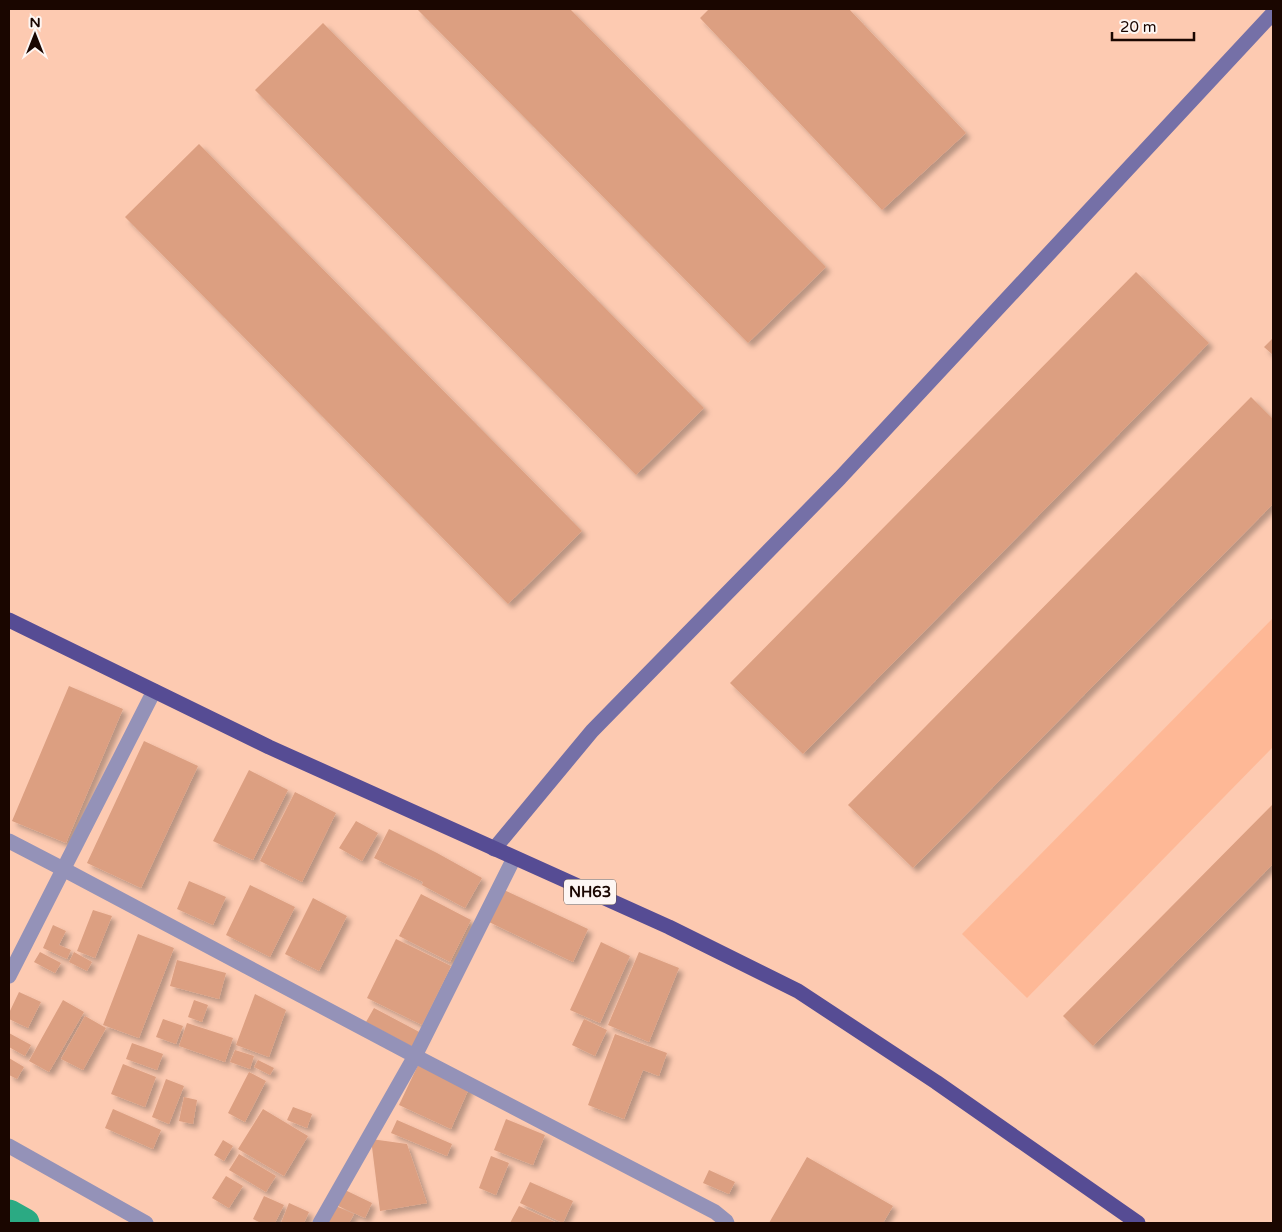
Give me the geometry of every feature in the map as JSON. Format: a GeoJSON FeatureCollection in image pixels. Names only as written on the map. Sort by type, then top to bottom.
{"type":"FeatureCollection","features":[{"type":"Feature","properties":{"kind":"highway","name":"NH63"},"geometry":{"type":"LineString","coordinates":[[9,620],[269,747],[669,927],[798,991],[936,1082],[1138,1223]]}},
{"type":"Feature","properties":{"kind":"main road"},"geometry":{"type":"LineString","coordinates":[[494,849],[592,731],[840,478],[1273,13]]}},
{"type":"Feature","properties":{"kind":"street"},"geometry":{"type":"LineString","coordinates":[[9,976],[154,692]]}},
{"type":"Feature","properties":{"kind":"street"},"geometry":{"type":"LineString","coordinates":[[9,841],[715,1212],[727,1223]]}},
{"type":"Feature","properties":{"kind":"street"},"geometry":{"type":"LineString","coordinates":[[320,1223],[415,1056],[514,858]]}},
{"type":"Feature","properties":{"kind":"street"},"geometry":{"type":"LineString","coordinates":[[9,1146],[146,1223]]}},
{"type":"Feature","properties":{"kind":"shaded area"},"geometry":{"type":"Polygon","coordinates":[[[1273,618],[1273,747],[1027,998],[962,934],[1273,618]]]}},
{"type":"Feature","properties":{"kind":"building"},"geometry":{"type":"Polygon","coordinates":[[[417,9],[570,9],[826,267],[748,343],[417,9]]]}},
{"type":"Feature","properties":{"kind":"building"},"geometry":{"type":"Polygon","coordinates":[[[709,9],[849,9],[966,133],[882,210],[700,18],[709,9]]]}},
{"type":"Feature","properties":{"kind":"building"},"geometry":{"type":"Polygon","coordinates":[[[323,23],[704,408],[636,475],[255,90],[323,23]]]}},
{"type":"Feature","properties":{"kind":"building"},"geometry":{"type":"Polygon","coordinates":[[[199,144],[582,531],[508,604],[125,217],[199,144]]]}},
{"type":"Feature","properties":{"kind":"building"},"geometry":{"type":"Polygon","coordinates":[[[1136,272],[1209,343],[803,754],[730,683],[1136,272]]]}},
{"type":"Feature","properties":{"kind":"building"},"geometry":{"type":"Polygon","coordinates":[[[1273,338],[1273,355],[1264,347],[1273,338]]]}},
{"type":"Feature","properties":{"kind":"building"},"geometry":{"type":"Polygon","coordinates":[[[1251,397],[1273,419],[1273,504],[913,868],[848,805],[1251,397]]]}},
{"type":"Feature","properties":{"kind":"building"},"geometry":{"type":"Polygon","coordinates":[[[69,686],[123,709],[66,843],[12,821],[69,686]]]}},
{"type":"Feature","properties":{"kind":"building"},"geometry":{"type":"Polygon","coordinates":[[[144,741],[198,766],[141,888],[87,863],[144,741]]]}},
{"type":"Feature","properties":{"kind":"building"},"geometry":{"type":"Polygon","coordinates":[[[249,770],[288,790],[253,860],[213,841],[249,770]]]}},
{"type":"Feature","properties":{"kind":"building"},"geometry":{"type":"Polygon","coordinates":[[[295,792],[336,813],[302,882],[260,861],[295,792]]]}},
{"type":"Feature","properties":{"kind":"building"},"geometry":{"type":"Polygon","coordinates":[[[1273,804],[1273,864],[1093,1046],[1063,1016],[1273,804]]]}},
{"type":"Feature","properties":{"kind":"building"},"geometry":{"type":"Polygon","coordinates":[[[356,821],[378,833],[362,861],[339,848],[356,821]]]}},
{"type":"Feature","properties":{"kind":"building"},"geometry":{"type":"Polygon","coordinates":[[[389,829],[482,878],[465,908],[422,885],[423,882],[374,858],[389,829]]]}},
{"type":"Feature","properties":{"kind":"building"},"geometry":{"type":"Polygon","coordinates":[[[189,881],[226,897],[213,925],[177,909],[189,881]]]}},
{"type":"Feature","properties":{"kind":"building"},"geometry":{"type":"Polygon","coordinates":[[[250,885],[295,907],[270,957],[226,935],[250,885]]]}},
{"type":"Feature","properties":{"kind":"building"},"geometry":{"type":"Polygon","coordinates":[[[504,890],[588,929],[573,962],[489,922],[504,890]]]}},
{"type":"Feature","properties":{"kind":"building"},"geometry":{"type":"Polygon","coordinates":[[[421,894],[471,920],[450,962],[399,936],[421,894]]]}},
{"type":"Feature","properties":{"kind":"building"},"geometry":{"type":"Polygon","coordinates":[[[313,898],[347,916],[319,971],[285,954],[313,898]]]}},
{"type":"Feature","properties":{"kind":"building"},"geometry":{"type":"Polygon","coordinates":[[[93,910],[112,916],[95,958],[77,951],[93,910]]]}},
{"type":"Feature","properties":{"kind":"building"},"geometry":{"type":"Polygon","coordinates":[[[53,925],[66,931],[59,945],[71,950],[67,959],[43,948],[53,925]]]}},
{"type":"Feature","properties":{"kind":"building"},"geometry":{"type":"Polygon","coordinates":[[[138,934],[174,948],[139,1038],[103,1025],[138,934]]]}},
{"type":"Feature","properties":{"kind":"building"},"geometry":{"type":"Polygon","coordinates":[[[396,939],[451,966],[422,1025],[367,998],[396,939]]]}},
{"type":"Feature","properties":{"kind":"building"},"geometry":{"type":"Polygon","coordinates":[[[601,942],[630,956],[600,1023],[570,1010],[601,942]]]}},
{"type":"Feature","properties":{"kind":"building"},"geometry":{"type":"Polygon","coordinates":[[[40,952],[61,963],[55,973],[34,962],[40,952]]]}},
{"type":"Feature","properties":{"kind":"building"},"geometry":{"type":"Polygon","coordinates":[[[74,952],[92,962],[87,971],[69,962],[74,952]]]}},
{"type":"Feature","properties":{"kind":"building"},"geometry":{"type":"Polygon","coordinates":[[[639,952],[679,968],[649,1042],[608,1025],[639,952]]]}},
{"type":"Feature","properties":{"kind":"building"},"geometry":{"type":"Polygon","coordinates":[[[177,960],[226,973],[219,999],[170,986],[177,960]]]}},
{"type":"Feature","properties":{"kind":"building"},"geometry":{"type":"Polygon","coordinates":[[[19,992],[41,1002],[28,1028],[9,1019],[9,1013],[19,992]]]}},
{"type":"Feature","properties":{"kind":"building"},"geometry":{"type":"Polygon","coordinates":[[[255,994],[286,1010],[269,1057],[236,1045],[255,994]]]}},
{"type":"Feature","properties":{"kind":"building"},"geometry":{"type":"Polygon","coordinates":[[[63,1000],[84,1012],[49,1072],[29,1061],[63,1000]]]}},
{"type":"Feature","properties":{"kind":"building"},"geometry":{"type":"Polygon","coordinates":[[[194,1000],[208,1005],[202,1022],[188,1017],[194,1000]]]}},
{"type":"Feature","properties":{"kind":"building"},"geometry":{"type":"Polygon","coordinates":[[[374,1008],[423,1034],[415,1048],[366,1022],[374,1008]]]}},
{"type":"Feature","properties":{"kind":"building"},"geometry":{"type":"Polygon","coordinates":[[[85,1016],[106,1028],[83,1070],[61,1059],[85,1016]]]}},
{"type":"Feature","properties":{"kind":"building"},"geometry":{"type":"Polygon","coordinates":[[[163,1019],[183,1026],[176,1044],[156,1037],[163,1019]]]}},
{"type":"Feature","properties":{"kind":"building"},"geometry":{"type":"Polygon","coordinates":[[[584,1019],[607,1030],[595,1056],[572,1045],[584,1019]]]}},
{"type":"Feature","properties":{"kind":"building"},"geometry":{"type":"Polygon","coordinates":[[[187,1023],[233,1038],[225,1062],[179,1046],[187,1023]]]}},
{"type":"Feature","properties":{"kind":"building"},"geometry":{"type":"Polygon","coordinates":[[[9,1033],[31,1045],[25,1056],[9,1047],[9,1033]]]}},
{"type":"Feature","properties":{"kind":"building"},"geometry":{"type":"Polygon","coordinates":[[[615,1034],[667,1053],[659,1076],[643,1070],[624,1119],[588,1105],[615,1034]]]}},
{"type":"Feature","properties":{"kind":"building"},"geometry":{"type":"Polygon","coordinates":[[[132,1043],[163,1054],[157,1070],[126,1059],[132,1043]]]}},
{"type":"Feature","properties":{"kind":"building"},"geometry":{"type":"Polygon","coordinates":[[[235,1050],[254,1056],[250,1069],[230,1062],[235,1050]]]}},
{"type":"Feature","properties":{"kind":"building"},"geometry":{"type":"Polygon","coordinates":[[[9,1058],[24,1067],[17,1079],[9,1075],[9,1058]]]}},
{"type":"Feature","properties":{"kind":"building"},"geometry":{"type":"Polygon","coordinates":[[[258,1060],[274,1068],[270,1075],[254,1067],[258,1060]]]}},
{"type":"Feature","properties":{"kind":"building"},"geometry":{"type":"Polygon","coordinates":[[[419,1063],[470,1086],[451,1129],[399,1105],[419,1063]]]}},
{"type":"Feature","properties":{"kind":"building"},"geometry":{"type":"Polygon","coordinates":[[[123,1064],[156,1077],[145,1107],[111,1094],[123,1064]]]}},
{"type":"Feature","properties":{"kind":"building"},"geometry":{"type":"Polygon","coordinates":[[[249,1072],[266,1081],[245,1122],[228,1113],[249,1072]]]}},
{"type":"Feature","properties":{"kind":"building"},"geometry":{"type":"Polygon","coordinates":[[[166,1079],[184,1086],[169,1124],[152,1117],[166,1079]]]}},
{"type":"Feature","properties":{"kind":"building"},"geometry":{"type":"Polygon","coordinates":[[[184,1097],[197,1100],[193,1124],[179,1121],[184,1097]]]}},
{"type":"Feature","properties":{"kind":"building"},"geometry":{"type":"Polygon","coordinates":[[[293,1107],[312,1114],[307,1128],[287,1120],[293,1107]]]}},
{"type":"Feature","properties":{"kind":"building"},"geometry":{"type":"Polygon","coordinates":[[[113,1109],[161,1130],[153,1149],[105,1128],[113,1109]]]}},
{"type":"Feature","properties":{"kind":"building"},"geometry":{"type":"Polygon","coordinates":[[[263,1109],[308,1136],[284,1176],[238,1149],[263,1109]]]}},
{"type":"Feature","properties":{"kind":"building"},"geometry":{"type":"Polygon","coordinates":[[[506,1119],[545,1135],[533,1165],[494,1150],[506,1119]]]}},
{"type":"Feature","properties":{"kind":"building"},"geometry":{"type":"Polygon","coordinates":[[[397,1120],[452,1144],[447,1156],[391,1133],[397,1120]]]}},
{"type":"Feature","properties":{"kind":"building"},"geometry":{"type":"Polygon","coordinates":[[[371,1139],[407,1144],[427,1203],[380,1211],[371,1139]]]}},
{"type":"Feature","properties":{"kind":"building"},"geometry":{"type":"Polygon","coordinates":[[[223,1140],[233,1146],[224,1161],[214,1155],[223,1140]]]}},
{"type":"Feature","properties":{"kind":"building"},"geometry":{"type":"Polygon","coordinates":[[[239,1154],[276,1176],[266,1192],[229,1170],[239,1154]]]}},
{"type":"Feature","properties":{"kind":"building"},"geometry":{"type":"Polygon","coordinates":[[[491,1156],[509,1163],[496,1195],[479,1188],[491,1156]]]}},
{"type":"Feature","properties":{"kind":"building"},"geometry":{"type":"Polygon","coordinates":[[[807,1157],[893,1206],[883,1223],[769,1223],[807,1157]]]}},
{"type":"Feature","properties":{"kind":"building"},"geometry":{"type":"Polygon","coordinates":[[[709,1170],[735,1182],[729,1194],[703,1183],[709,1170]]]}},
{"type":"Feature","properties":{"kind":"building"},"geometry":{"type":"Polygon","coordinates":[[[226,1176],[243,1186],[229,1208],[212,1198],[226,1176]]]}},
{"type":"Feature","properties":{"kind":"building"},"geometry":{"type":"Polygon","coordinates":[[[530,1182],[573,1201],[563,1223],[520,1203],[530,1182]]]}},
{"type":"Feature","properties":{"kind":"building"},"geometry":{"type":"Polygon","coordinates":[[[345,1190],[372,1203],[365,1218],[338,1206],[345,1190]]]}},
{"type":"Feature","properties":{"kind":"building"},"geometry":{"type":"Polygon","coordinates":[[[264,1196],[284,1205],[275,1223],[261,1223],[253,1219],[264,1196]]]}},
{"type":"Feature","properties":{"kind":"building"},"geometry":{"type":"Polygon","coordinates":[[[289,1203],[309,1212],[304,1223],[281,1223],[289,1203]]]}},
{"type":"Feature","properties":{"kind":"building"},"geometry":{"type":"Polygon","coordinates":[[[336,1206],[354,1214],[349,1223],[328,1223],[336,1206]]]}},
{"type":"Feature","properties":{"kind":"building"},"geometry":{"type":"Polygon","coordinates":[[[519,1206],[557,1223],[510,1223],[519,1206]]]}},
{"type":"Feature","properties":{"kind":"waterway"},"geometry":{"type":"LineString","coordinates":[[9,1214],[25,1223]]}}]}
